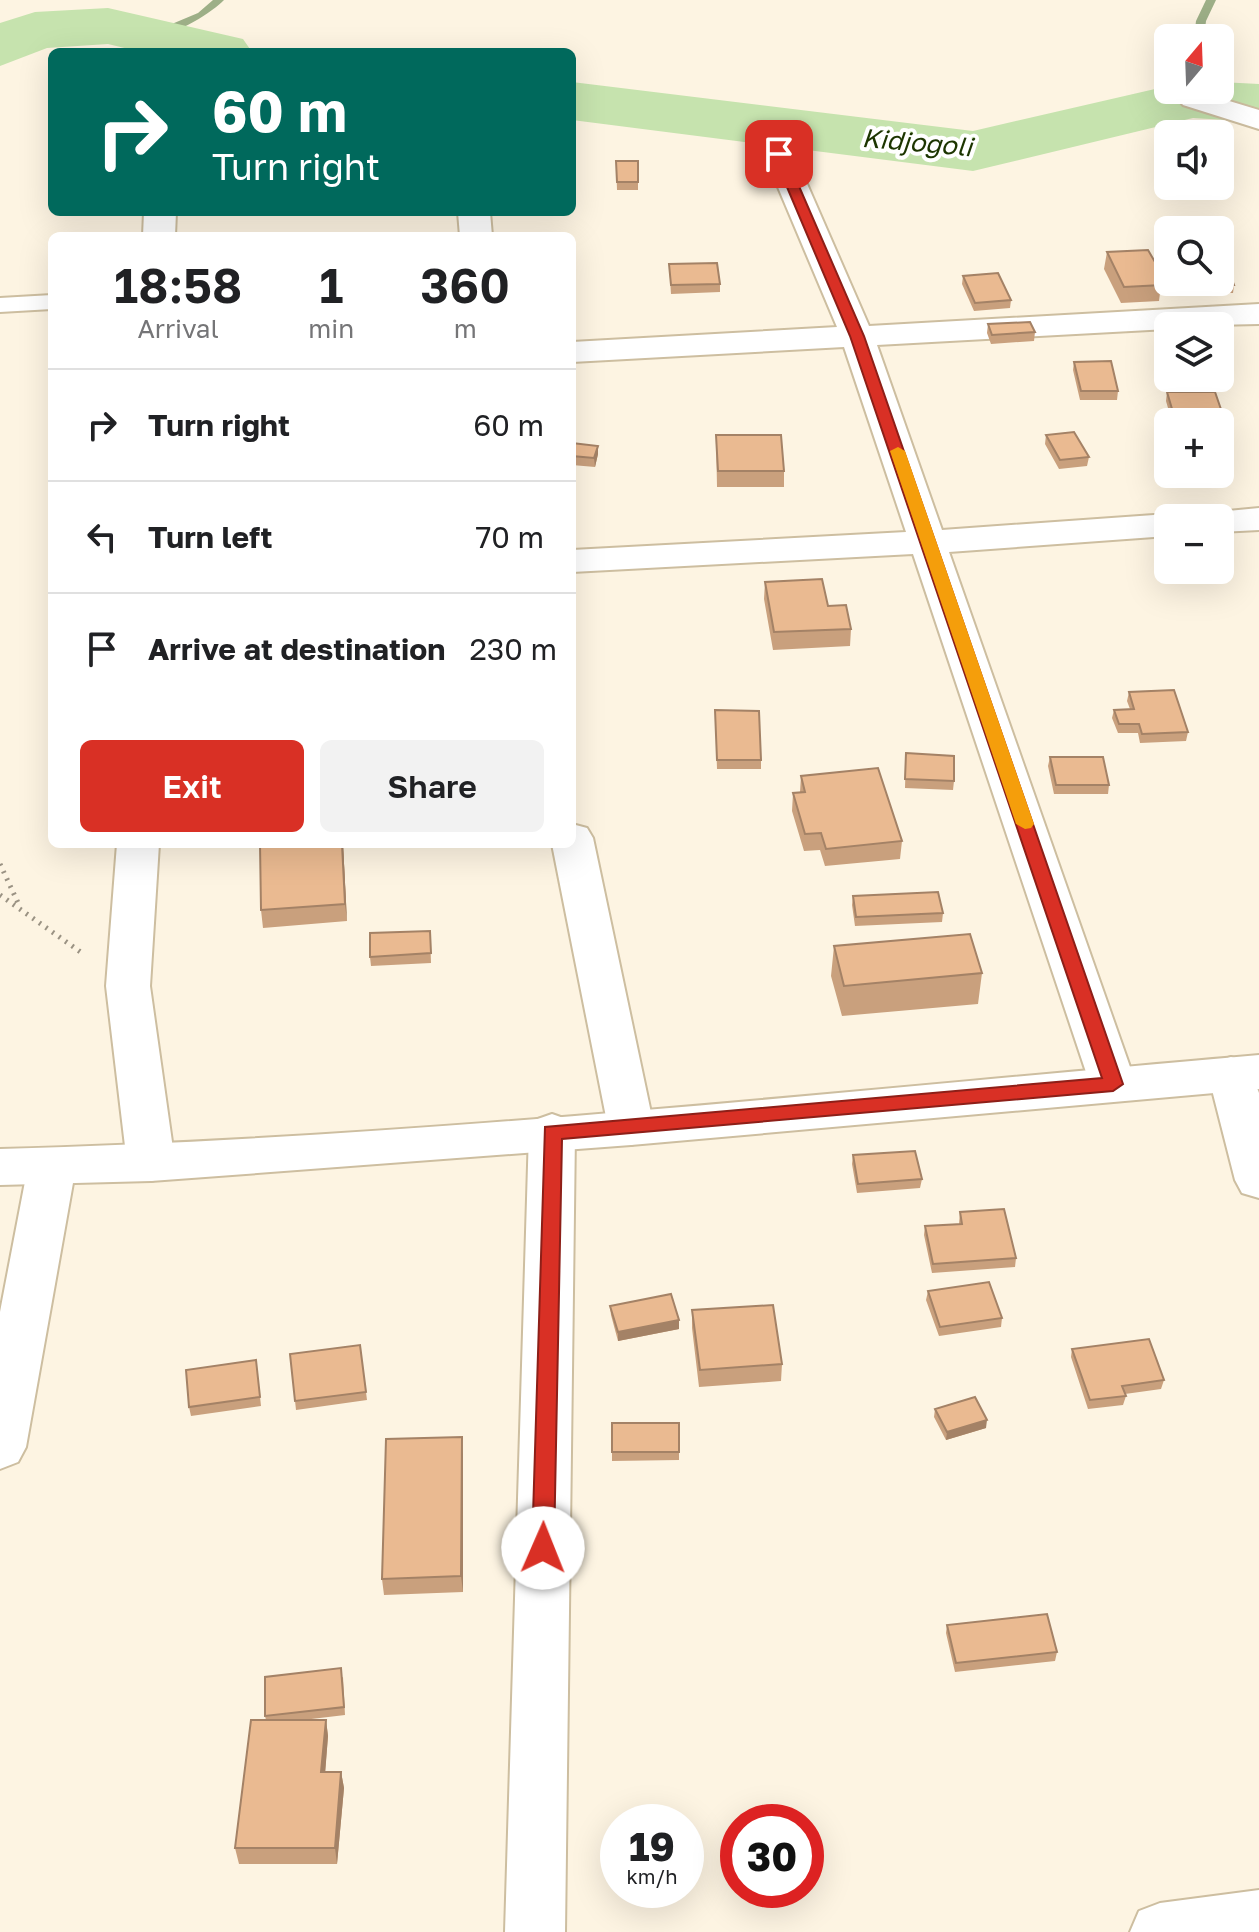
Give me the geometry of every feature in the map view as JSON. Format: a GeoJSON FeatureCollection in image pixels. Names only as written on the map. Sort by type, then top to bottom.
{"type":"FeatureCollection","features":[{"type":"Feature","properties":{"kind":"street"},"geometry":{"type":"LineString","coordinates":[[1209,104],[1259,120]]}},
{"type":"Feature","properties":{"kind":"street"},"geometry":{"type":"LineString","coordinates":[[779,154],[857,336],[1113,1084]]}},
{"type":"Feature","properties":{"kind":"street"},"geometry":{"type":"LineString","coordinates":[[576,352],[1259,314]]}},
{"type":"Feature","properties":{"kind":"street"},"geometry":{"type":"LineString","coordinates":[[1234,520],[1259,519]]}},
{"type":"Feature","properties":{"kind":"street"},"geometry":{"type":"LineString","coordinates":[[576,561],[929,542],[1154,526]]}},
{"type":"Feature","properties":{"kind":"street"},"geometry":{"type":"LineString","coordinates":[[138,848],[128,986],[151,1163]]}},
{"type":"Feature","properties":{"kind":"street"},"geometry":{"type":"LineString","coordinates":[[574,848],[631,1127]]}},
{"type":"Feature","properties":{"kind":"street"},"geometry":{"type":"LineString","coordinates":[[0,1167],[151,1163],[631,1127],[1245,1073],[1259,1180]]}},
{"type":"Feature","properties":{"kind":"street"},"geometry":{"type":"LineString","coordinates":[[535,1932],[552,1132]]}},
{"type":"Feature","properties":{"kind":"street"},"geometry":{"type":"LineString","coordinates":[[0,1447],[52,1166]]}},
{"type":"Feature","properties":{"kind":"street"},"geometry":{"type":"LineString","coordinates":[[1160,1932],[1259,1919]]}},
{"type":"Feature","properties":{"kind":"lane"},"geometry":{"type":"LineString","coordinates":[[0,305],[48,302]]}},
{"type":"Feature","properties":{"kind":"path"},"geometry":{"type":"LineString","coordinates":[[0,864],[21,909]]}},
{"type":"Feature","properties":{"kind":"path"},"geometry":{"type":"LineString","coordinates":[[0,895],[128,986]]}},
{"type":"Feature","properties":{"kind":"building"},"geometry":{"type":"Polygon","coordinates":[[[616,161],[638,161],[638,182],[617,182],[616,161]]]}},
{"type":"Feature","properties":{"kind":"building"},"geometry":{"type":"Polygon","coordinates":[[[1148,250],[1154,260],[1154,285],[1124,287],[1107,252],[1148,250]]]}},
{"type":"Feature","properties":{"kind":"building"},"geometry":{"type":"Polygon","coordinates":[[[717,263],[720,284],[671,285],[669,264],[717,263]]]}},
{"type":"Feature","properties":{"kind":"building"},"geometry":{"type":"Polygon","coordinates":[[[998,273],[1011,300],[975,303],[963,276],[998,273]]]}},
{"type":"Feature","properties":{"kind":"building"},"geometry":{"type":"Polygon","coordinates":[[[1030,322],[1035,332],[992,335],[988,324],[1030,322]]]}},
{"type":"Feature","properties":{"kind":"building"},"geometry":{"type":"Polygon","coordinates":[[[1111,361],[1118,391],[1081,391],[1074,362],[1111,361]]]}},
{"type":"Feature","properties":{"kind":"building"},"geometry":{"type":"Polygon","coordinates":[[[1167,392],[1215,392],[1221,408],[1172,408],[1167,392]]]}},
{"type":"Feature","properties":{"kind":"building"},"geometry":{"type":"Polygon","coordinates":[[[1074,432],[1089,457],[1060,460],[1046,435],[1074,432]]]}},
{"type":"Feature","properties":{"kind":"building"},"geometry":{"type":"Polygon","coordinates":[[[716,435],[781,435],[784,471],[718,471],[716,435]]]}},
{"type":"Feature","properties":{"kind":"building"},"geometry":{"type":"Polygon","coordinates":[[[576,443],[598,446],[594,458],[576,456],[576,443]]]}},
{"type":"Feature","properties":{"kind":"building"},"geometry":{"type":"Polygon","coordinates":[[[822,579],[828,606],[846,605],[851,629],[774,632],[765,582],[822,579]]]}},
{"type":"Feature","properties":{"kind":"building"},"geometry":{"type":"Polygon","coordinates":[[[1174,690],[1188,732],[1142,734],[1139,724],[1119,724],[1114,710],[1134,709],[1129,692],[1174,690]]]}},
{"type":"Feature","properties":{"kind":"building"},"geometry":{"type":"Polygon","coordinates":[[[715,710],[759,711],[761,760],[717,760],[715,710]]]}},
{"type":"Feature","properties":{"kind":"building"},"geometry":{"type":"Polygon","coordinates":[[[906,753],[954,756],[954,781],[905,779],[906,753]]]}},
{"type":"Feature","properties":{"kind":"building"},"geometry":{"type":"Polygon","coordinates":[[[1050,757],[1103,757],[1109,785],[1056,785],[1050,757]]]}},
{"type":"Feature","properties":{"kind":"building"},"geometry":{"type":"Polygon","coordinates":[[[878,768],[902,841],[826,849],[821,833],[805,834],[793,793],[805,792],[801,776],[878,768]]]}},
{"type":"Feature","properties":{"kind":"building"},"geometry":{"type":"Polygon","coordinates":[[[260,848],[342,848],[345,904],[261,910],[260,848]]]}},
{"type":"Feature","properties":{"kind":"building"},"geometry":{"type":"Polygon","coordinates":[[[938,892],[943,913],[856,917],[853,896],[938,892]]]}},
{"type":"Feature","properties":{"kind":"building"},"geometry":{"type":"Polygon","coordinates":[[[430,931],[431,953],[370,957],[370,933],[430,931]]]}},
{"type":"Feature","properties":{"kind":"building"},"geometry":{"type":"Polygon","coordinates":[[[970,934],[982,973],[844,986],[834,946],[970,934]]]}},
{"type":"Feature","properties":{"kind":"building"},"geometry":{"type":"Polygon","coordinates":[[[915,1151],[922,1179],[858,1184],[853,1155],[915,1151]]]}},
{"type":"Feature","properties":{"kind":"building"},"geometry":{"type":"Polygon","coordinates":[[[1004,1209],[1016,1258],[933,1264],[925,1226],[962,1224],[960,1212],[1004,1209]]]}},
{"type":"Feature","properties":{"kind":"building"},"geometry":{"type":"Polygon","coordinates":[[[989,1282],[1002,1318],[940,1327],[928,1291],[989,1282]]]}},
{"type":"Feature","properties":{"kind":"building"},"geometry":{"type":"Polygon","coordinates":[[[671,1294],[679,1320],[618,1332],[610,1306],[671,1294]]]}},
{"type":"Feature","properties":{"kind":"building"},"geometry":{"type":"Polygon","coordinates":[[[773,1305],[782,1364],[700,1370],[692,1310],[773,1305]]]}},
{"type":"Feature","properties":{"kind":"building"},"geometry":{"type":"Polygon","coordinates":[[[1149,1339],[1164,1380],[1122,1386],[1126,1396],[1090,1400],[1072,1349],[1149,1339]]]}},
{"type":"Feature","properties":{"kind":"building"},"geometry":{"type":"Polygon","coordinates":[[[360,1345],[366,1392],[295,1401],[290,1354],[360,1345]]]}},
{"type":"Feature","properties":{"kind":"building"},"geometry":{"type":"Polygon","coordinates":[[[256,1360],[260,1397],[189,1407],[186,1370],[256,1360]]]}},
{"type":"Feature","properties":{"kind":"building"},"geometry":{"type":"Polygon","coordinates":[[[975,1397],[987,1420],[947,1432],[935,1409],[975,1397]]]}},
{"type":"Feature","properties":{"kind":"building"},"geometry":{"type":"Polygon","coordinates":[[[612,1423],[679,1423],[679,1452],[612,1452],[612,1423]]]}},
{"type":"Feature","properties":{"kind":"building"},"geometry":{"type":"Polygon","coordinates":[[[462,1437],[461,1576],[382,1579],[386,1439],[462,1437]]]}},
{"type":"Feature","properties":{"kind":"building"},"geometry":{"type":"Polygon","coordinates":[[[1047,1614],[1057,1652],[956,1663],[947,1625],[1047,1614]]]}},
{"type":"Feature","properties":{"kind":"building"},"geometry":{"type":"Polygon","coordinates":[[[341,1668],[344,1707],[265,1716],[265,1677],[341,1668]]]}},
{"type":"Feature","properties":{"kind":"building"},"geometry":{"type":"Polygon","coordinates":[[[251,1720],[326,1720],[321,1772],[341,1772],[335,1848],[235,1848],[251,1720]]]}},
{"type":"Feature","properties":{"kind":"waterway"},"geometry":{"type":"LineString","coordinates":[[153,34],[202,15],[219,0]]}},
{"type":"Feature","properties":{"kind":"waterway"},"geometry":{"type":"LineString","coordinates":[[1201,24],[1211,0]]}},
{"type":"Feature","properties":{"kind":"waterway","name":"Kidjogoli"},"geometry":{"type":"LineString","coordinates":[[0,47],[35,30],[108,26],[204,48]]}},
{"type":"Feature","properties":{"kind":"waterway","name":"Kidjogoli"},"geometry":{"type":"LineString","coordinates":[[576,101],[973,151],[1193,99],[1259,103]]}},
{"type":"Feature","properties":{"kind":"slow traffic"},"geometry":{"type":"LineString","coordinates":[[898,451],[1025,824]]}},
{"type":"Feature","properties":{"kind":"route"},"geometry":{"type":"LineString","coordinates":[[543,1548],[552,1132],[1113,1084],[857,336],[779,154]]}}]}
